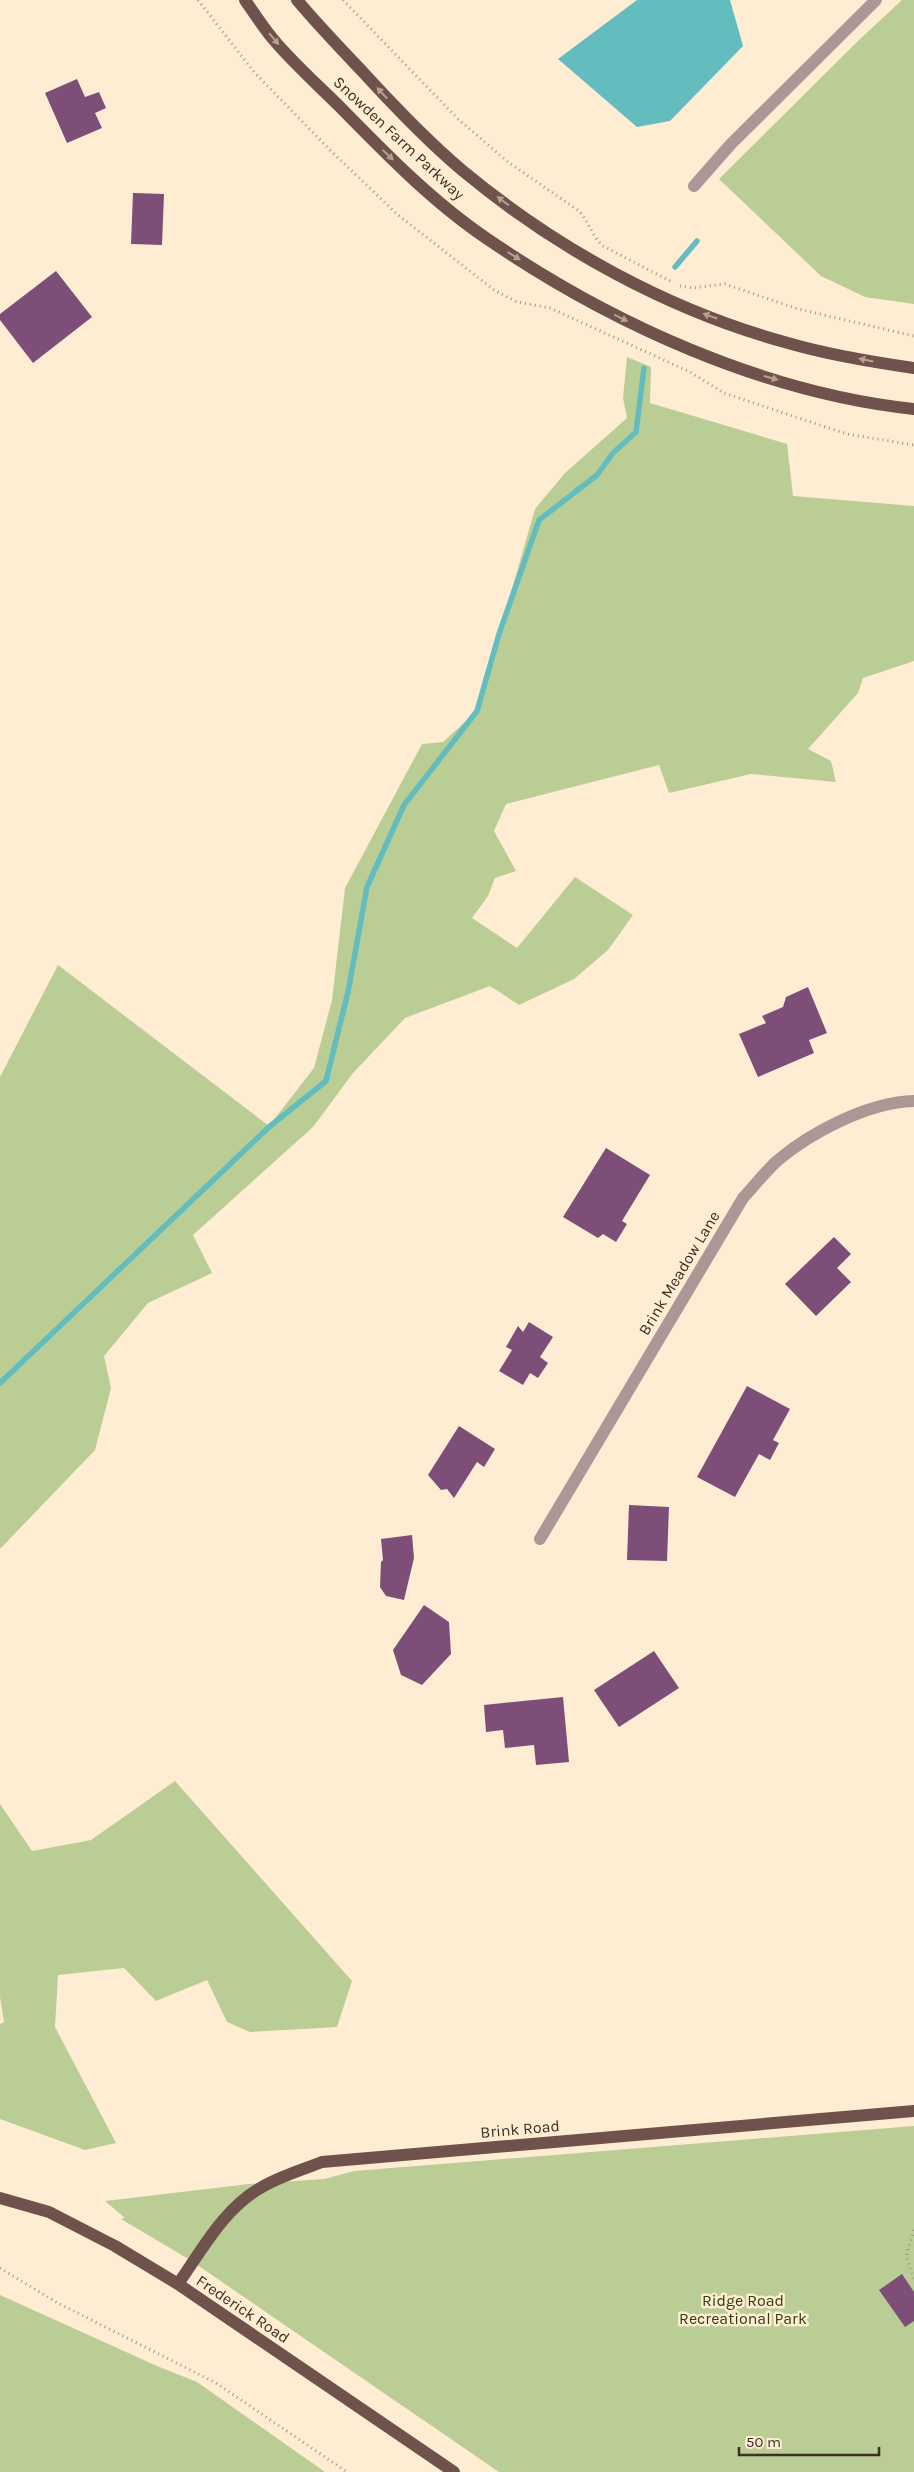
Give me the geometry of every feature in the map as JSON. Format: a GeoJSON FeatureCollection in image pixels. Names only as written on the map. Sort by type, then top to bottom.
{"type":"FeatureCollection","features":[{"type":"Feature","properties":{"kind":"main road","name":"Snowden Farm Parkway"},"geometry":{"type":"LineString","coordinates":[[244,0],[274,40],[383,150],[437,200],[485,238],[577,296],[669,341],[765,377],[857,400],[914,409]]}},
{"type":"Feature","properties":{"kind":"main road","name":"Snowden Farm Parkway"},"geometry":{"type":"LineString","coordinates":[[297,0],[407,119],[463,171],[543,230],[602,267],[690,309],[787,343],[868,361],[914,368]]}},
{"type":"Feature","properties":{"kind":"main road","name":"Brink Road"},"geometry":{"type":"LineString","coordinates":[[178,2284],[223,2220],[242,2201],[282,2177],[322,2162],[914,2111]]}},
{"type":"Feature","properties":{"kind":"main road","name":"Frederick Road"},"geometry":{"type":"LineString","coordinates":[[0,2198],[50,2212],[81,2227],[178,2284],[454,2472]]}},
{"type":"Feature","properties":{"kind":"street"},"geometry":{"type":"LineString","coordinates":[[694,186],[731,144],[876,0]]}},
{"type":"Feature","properties":{"kind":"street","name":"Brink Meadow Lane"},"geometry":{"type":"LineString","coordinates":[[540,1539],[743,1198],[777,1162],[816,1134],[869,1109],[914,1101]]}},
{"type":"Feature","properties":{"kind":"path"},"geometry":{"type":"LineString","coordinates":[[343,0],[458,119],[508,162],[579,211],[586,219],[596,239],[603,246],[680,286],[692,288],[725,284],[798,309],[914,336]]}},
{"type":"Feature","properties":{"kind":"path"},"geometry":{"type":"LineString","coordinates":[[914,2230],[906,2256],[914,2281]]}},
{"type":"Feature","properties":{"kind":"path"},"geometry":{"type":"LineString","coordinates":[[0,2268],[56,2302],[216,2383],[348,2472]]}},
{"type":"Feature","properties":{"kind":"green space"},"geometry":{"type":"Polygon","coordinates":[[[902,0],[914,0],[914,304],[865,297],[821,276],[719,179],[902,0]]]}},
{"type":"Feature","properties":{"kind":"green space"},"geometry":{"type":"Polygon","coordinates":[[[627,357],[651,367],[650,403],[787,444],[793,496],[914,506],[914,661],[863,678],[858,693],[808,749],[831,761],[836,782],[751,774],[669,793],[659,765],[506,804],[494,831],[516,871],[495,878],[488,896],[472,918],[517,948],[575,877],[633,915],[608,950],[574,979],[519,1005],[490,986],[405,1018],[353,1073],[313,1127],[193,1235],[212,1273],[148,1303],[104,1356],[111,1388],[95,1450],[0,1549],[0,1077],[58,965],[269,1126],[314,1068],[332,1000],[345,888],[422,744],[443,742],[477,711],[535,509],[565,473],[627,418],[623,398],[627,357]]]}},
{"type":"Feature","properties":{"kind":"green space"},"geometry":{"type":"Polygon","coordinates":[[[175,1781],[352,1981],[337,2027],[250,2032],[227,2022],[207,1980],[156,2001],[124,1968],[58,1975],[55,2027],[116,2143],[85,2150],[0,2119],[0,2024],[4,2022],[0,1997],[0,1804],[32,1851],[91,1840],[175,1781]]]}},
{"type":"Feature","properties":{"kind":"green space","name":"Ridge Road Recreational Park"},"geometry":{"type":"Polygon","coordinates":[[[914,2126],[914,2472],[499,2472],[190,2260],[121,2219],[125,2218],[105,2201],[249,2184],[324,2179],[354,2171],[914,2126]]]}},
{"type":"Feature","properties":{"kind":"green space"},"geometry":{"type":"Polygon","coordinates":[[[0,2295],[157,2366],[197,2382],[325,2472],[0,2472],[0,2295]]]}},
{"type":"Feature","properties":{"kind":"water"},"geometry":{"type":"Polygon","coordinates":[[[637,0],[730,0],[743,46],[670,121],[637,127],[558,59],[637,0]]]}},
{"type":"Feature","properties":{"kind":"building"},"geometry":{"type":"Polygon","coordinates":[[[77,79],[85,97],[99,92],[106,108],[95,113],[102,128],[67,143],[45,93],[77,79]]]}},
{"type":"Feature","properties":{"kind":"building"},"geometry":{"type":"Polygon","coordinates":[[[133,193],[164,194],[162,245],[131,244],[133,193]]]}},
{"type":"Feature","properties":{"kind":"building"},"geometry":{"type":"Polygon","coordinates":[[[56,271],[92,317],[33,363],[0,320],[0,314],[56,271]]]}},
{"type":"Feature","properties":{"kind":"building"},"geometry":{"type":"Polygon","coordinates":[[[808,987],[827,1033],[809,1040],[814,1053],[758,1077],[739,1034],[766,1023],[762,1016],[783,1007],[786,997],[808,987]]]}},
{"type":"Feature","properties":{"kind":"building"},"geometry":{"type":"Polygon","coordinates":[[[606,1148],[650,1175],[622,1221],[627,1224],[616,1242],[603,1234],[598,1238],[563,1217],[606,1148]]]}},
{"type":"Feature","properties":{"kind":"building"},"geometry":{"type":"Polygon","coordinates":[[[834,1237],[851,1254],[837,1268],[851,1282],[816,1316],[785,1284],[834,1237]]]}},
{"type":"Feature","properties":{"kind":"building"},"geometry":{"type":"Polygon","coordinates":[[[529,1322],[553,1337],[540,1357],[548,1363],[538,1378],[530,1373],[523,1385],[499,1371],[512,1350],[506,1347],[518,1326],[523,1332],[529,1322]]]}},
{"type":"Feature","properties":{"kind":"building"},"geometry":{"type":"Polygon","coordinates":[[[747,1386],[790,1409],[773,1440],[779,1443],[770,1460],[759,1454],[735,1497],[697,1477],[747,1386]]]}},
{"type":"Feature","properties":{"kind":"building"},"geometry":{"type":"Polygon","coordinates":[[[459,1426],[495,1449],[484,1467],[477,1462],[454,1498],[447,1489],[441,1490],[428,1475],[459,1426]]]}},
{"type":"Feature","properties":{"kind":"building"},"geometry":{"type":"Polygon","coordinates":[[[629,1505],[669,1507],[667,1561],[627,1560],[629,1505]]]}},
{"type":"Feature","properties":{"kind":"building"},"geometry":{"type":"Polygon","coordinates":[[[412,1535],[414,1558],[404,1600],[386,1596],[380,1587],[381,1562],[383,1560],[381,1539],[412,1535]]]}},
{"type":"Feature","properties":{"kind":"building"},"geometry":{"type":"Polygon","coordinates":[[[424,1605],[449,1622],[451,1654],[422,1685],[401,1675],[393,1650],[424,1605]]]}},
{"type":"Feature","properties":{"kind":"building"},"geometry":{"type":"Polygon","coordinates":[[[654,1651],[679,1688],[619,1727],[594,1690],[654,1651]]]}},
{"type":"Feature","properties":{"kind":"building"},"geometry":{"type":"Polygon","coordinates":[[[563,1697],[569,1762],[536,1765],[534,1745],[505,1748],[503,1730],[486,1732],[484,1705],[563,1697]]]}},
{"type":"Feature","properties":{"kind":"building"},"geometry":{"type":"Polygon","coordinates":[[[902,2274],[914,2292],[914,2321],[905,2327],[879,2290],[902,2274]]]}},
{"type":"Feature","properties":{"kind":"waterway"},"geometry":{"type":"LineString","coordinates":[[675,267],[697,241]]}},
{"type":"Feature","properties":{"kind":"waterway"},"geometry":{"type":"LineString","coordinates":[[0,1383],[269,1127],[326,1081],[348,992],[367,887],[404,805],[477,711],[499,634],[539,520],[597,475],[613,453],[636,432],[644,368]]}}]}
